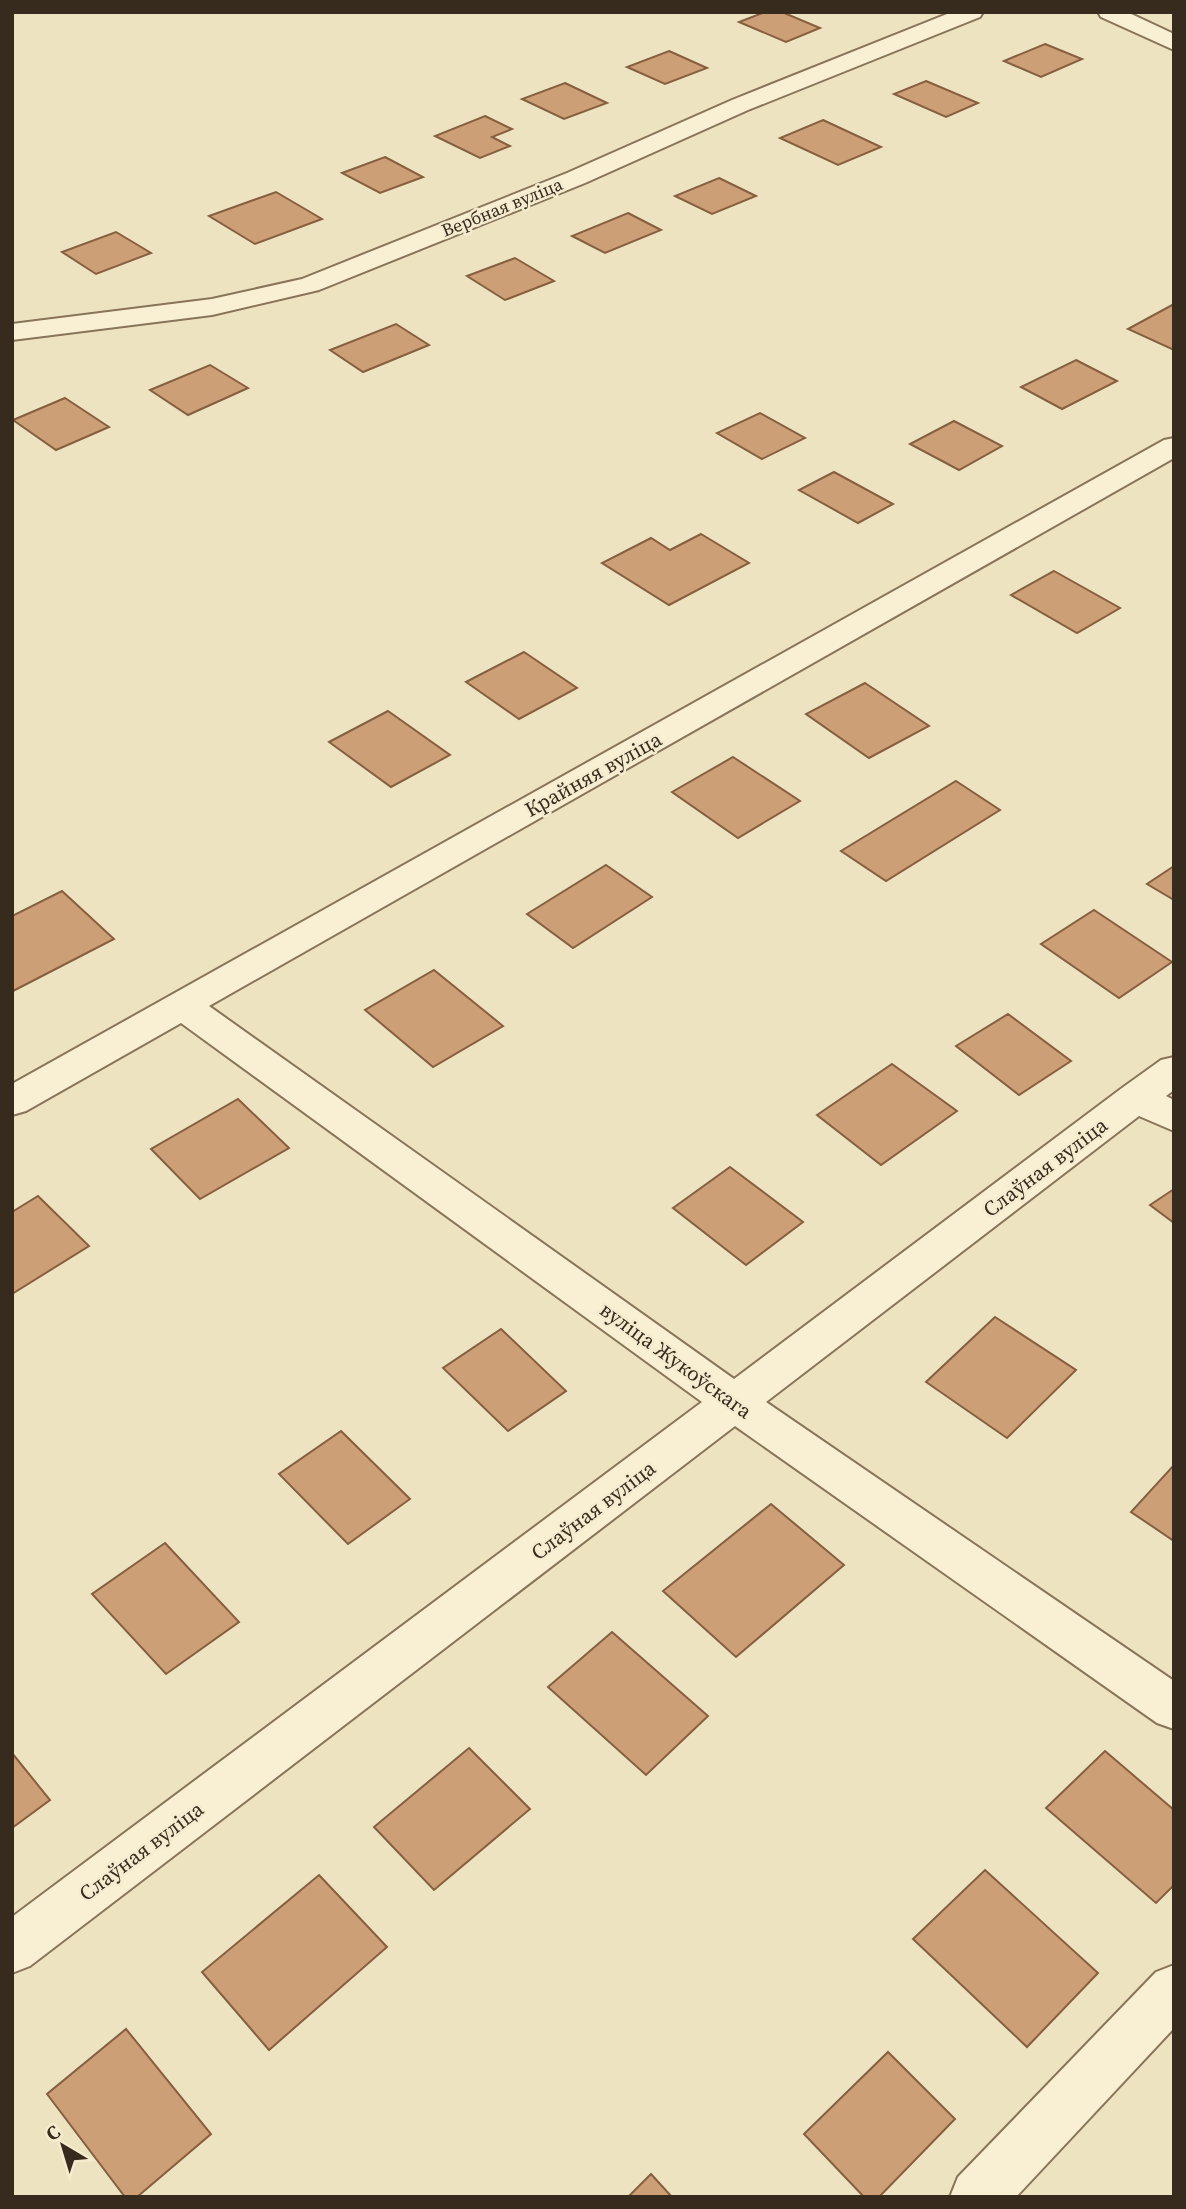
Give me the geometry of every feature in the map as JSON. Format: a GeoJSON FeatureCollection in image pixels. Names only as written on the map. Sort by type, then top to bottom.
{"type":"FeatureCollection","features":[{"type":"Feature","properties":{"kind":"street","name":"Вербная вуліца"},"geometry":{"type":"LineString","coordinates":[[12,332],[212,307],[310,285],[576,178],[740,105],[972,12]]}},
{"type":"Feature","properties":{"kind":"street"},"geometry":{"type":"LineString","coordinates":[[1109,12],[1174,43]]}},
{"type":"Feature","properties":{"kind":"street","name":"Крайняя вуліца"},"geometry":{"type":"LineString","coordinates":[[12,1101],[1174,446]]}},
{"type":"Feature","properties":{"kind":"street","name":"вуліца Жукоўскага"},"geometry":{"type":"LineString","coordinates":[[182,1005],[735,1402],[1174,1708]]}},
{"type":"Feature","properties":{"kind":"street","name":"Слаўная вуліца"},"geometry":{"type":"LineString","coordinates":[[12,1948],[735,1402],[1155,1108],[1174,1070]]}},
{"type":"Feature","properties":{"kind":"street"},"geometry":{"type":"LineString","coordinates":[[978,2197],[1174,1990]]}},
{"type":"Feature","properties":{"kind":"building"},"geometry":{"type":"Polygon","coordinates":[[[765,12],[782,12],[820,28],[786,42],[739,22],[765,12]]]}},
{"type":"Feature","properties":{"kind":"building"},"geometry":{"type":"Polygon","coordinates":[[[1045,44],[1082,59],[1041,77],[1004,61],[1045,44]]]}},
{"type":"Feature","properties":{"kind":"building"},"geometry":{"type":"Polygon","coordinates":[[[669,51],[707,68],[665,84],[627,67],[669,51]]]}},
{"type":"Feature","properties":{"kind":"building"},"geometry":{"type":"Polygon","coordinates":[[[926,81],[978,103],[946,117],[894,94],[926,81]]]}},
{"type":"Feature","properties":{"kind":"building"},"geometry":{"type":"Polygon","coordinates":[[[565,83],[607,103],[564,119],[522,99],[565,83]]]}},
{"type":"Feature","properties":{"kind":"building"},"geometry":{"type":"Polygon","coordinates":[[[485,116],[512,129],[492,137],[510,146],[480,158],[435,136],[485,116]]]}},
{"type":"Feature","properties":{"kind":"building"},"geometry":{"type":"Polygon","coordinates":[[[823,120],[881,147],[838,165],[780,138],[823,120]]]}},
{"type":"Feature","properties":{"kind":"building"},"geometry":{"type":"Polygon","coordinates":[[[385,157],[423,177],[380,193],[342,173],[385,157]]]}},
{"type":"Feature","properties":{"kind":"building"},"geometry":{"type":"Polygon","coordinates":[[[719,178],[756,196],[712,214],[675,196],[719,178]]]}},
{"type":"Feature","properties":{"kind":"building"},"geometry":{"type":"Polygon","coordinates":[[[276,192],[322,219],[255,244],[209,216],[276,192]]]}},
{"type":"Feature","properties":{"kind":"building"},"geometry":{"type":"Polygon","coordinates":[[[628,213],[661,230],[605,253],[572,236],[628,213]]]}},
{"type":"Feature","properties":{"kind":"building"},"geometry":{"type":"Polygon","coordinates":[[[116,232],[151,253],[96,274],[62,252],[116,232]]]}},
{"type":"Feature","properties":{"kind":"building"},"geometry":{"type":"Polygon","coordinates":[[[515,258],[554,281],[505,300],[467,276],[515,258]]]}},
{"type":"Feature","properties":{"kind":"building"},"geometry":{"type":"Polygon","coordinates":[[[1174,304],[1174,350],[1128,329],[1174,304]]]}},
{"type":"Feature","properties":{"kind":"building"},"geometry":{"type":"Polygon","coordinates":[[[396,324],[429,345],[363,372],[330,350],[396,324]]]}},
{"type":"Feature","properties":{"kind":"building"},"geometry":{"type":"Polygon","coordinates":[[[1076,360],[1117,381],[1062,409],[1021,387],[1076,360]]]}},
{"type":"Feature","properties":{"kind":"building"},"geometry":{"type":"Polygon","coordinates":[[[210,365],[248,388],[188,415],[150,390],[210,365]]]}},
{"type":"Feature","properties":{"kind":"building"},"geometry":{"type":"Polygon","coordinates":[[[65,398],[109,427],[56,450],[13,420],[65,398]]]}},
{"type":"Feature","properties":{"kind":"building"},"geometry":{"type":"Polygon","coordinates":[[[760,413],[805,438],[762,459],[717,433],[760,413]]]}},
{"type":"Feature","properties":{"kind":"building"},"geometry":{"type":"Polygon","coordinates":[[[954,421],[1002,446],[959,470],[910,444],[954,421]]]}},
{"type":"Feature","properties":{"kind":"building"},"geometry":{"type":"Polygon","coordinates":[[[834,472],[893,504],[858,523],[799,490],[834,472]]]}},
{"type":"Feature","properties":{"kind":"building"},"geometry":{"type":"Polygon","coordinates":[[[701,534],[749,563],[669,605],[602,563],[651,538],[670,550],[701,534]]]}},
{"type":"Feature","properties":{"kind":"building"},"geometry":{"type":"Polygon","coordinates":[[[1054,571],[1120,608],[1077,633],[1011,595],[1054,571]]]}},
{"type":"Feature","properties":{"kind":"building"},"geometry":{"type":"Polygon","coordinates":[[[524,652],[577,688],[519,719],[466,682],[524,652]]]}},
{"type":"Feature","properties":{"kind":"building"},"geometry":{"type":"Polygon","coordinates":[[[865,683],[929,726],[869,758],[806,714],[865,683]]]}},
{"type":"Feature","properties":{"kind":"building"},"geometry":{"type":"Polygon","coordinates":[[[388,711],[450,755],[391,787],[329,742],[388,711]]]}},
{"type":"Feature","properties":{"kind":"building"},"geometry":{"type":"Polygon","coordinates":[[[733,757],[800,801],[738,838],[672,792],[733,757]]]}},
{"type":"Feature","properties":{"kind":"building"},"geometry":{"type":"Polygon","coordinates":[[[956,781],[1000,810],[886,881],[841,851],[956,781]]]}},
{"type":"Feature","properties":{"kind":"building"},"geometry":{"type":"Polygon","coordinates":[[[606,865],[652,897],[573,948],[527,914],[606,865]]]}},
{"type":"Feature","properties":{"kind":"building"},"geometry":{"type":"Polygon","coordinates":[[[1174,866],[1174,900],[1147,884],[1174,866]]]}},
{"type":"Feature","properties":{"kind":"building"},"geometry":{"type":"Polygon","coordinates":[[[62,891],[114,939],[13,991],[12,916],[62,891]]]}},
{"type":"Feature","properties":{"kind":"building"},"geometry":{"type":"Polygon","coordinates":[[[1094,910],[1172,962],[1119,998],[1041,944],[1094,910]]]}},
{"type":"Feature","properties":{"kind":"building"},"geometry":{"type":"Polygon","coordinates":[[[434,970],[503,1026],[433,1067],[365,1010],[434,970]]]}},
{"type":"Feature","properties":{"kind":"building"},"geometry":{"type":"Polygon","coordinates":[[[1008,1014],[1071,1061],[1019,1095],[956,1046],[1008,1014]]]}},
{"type":"Feature","properties":{"kind":"building"},"geometry":{"type":"Polygon","coordinates":[[[892,1064],[957,1111],[881,1165],[817,1115],[892,1064]]]}},
{"type":"Feature","properties":{"kind":"building"},"geometry":{"type":"Polygon","coordinates":[[[238,1099],[289,1148],[200,1199],[151,1149],[238,1099]]]}},
{"type":"Feature","properties":{"kind":"building"},"geometry":{"type":"Polygon","coordinates":[[[730,1167],[803,1222],[746,1265],[673,1208],[730,1167]]]}},
{"type":"Feature","properties":{"kind":"building"},"geometry":{"type":"Polygon","coordinates":[[[1174,1189],[1174,1223],[1150,1205],[1174,1189]]]}},
{"type":"Feature","properties":{"kind":"building"},"geometry":{"type":"Polygon","coordinates":[[[38,1196],[89,1246],[12,1294],[12,1212],[38,1196]]]}},
{"type":"Feature","properties":{"kind":"building"},"geometry":{"type":"Polygon","coordinates":[[[995,1317],[1076,1370],[1007,1438],[926,1382],[995,1317]]]}},
{"type":"Feature","properties":{"kind":"building"},"geometry":{"type":"Polygon","coordinates":[[[501,1329],[566,1391],[508,1431],[443,1368],[501,1329]]]}},
{"type":"Feature","properties":{"kind":"building"},"geometry":{"type":"Polygon","coordinates":[[[341,1431],[410,1499],[348,1544],[279,1474],[341,1431]]]}},
{"type":"Feature","properties":{"kind":"building"},"geometry":{"type":"Polygon","coordinates":[[[1174,1465],[1174,1541],[1131,1512],[1174,1465]]]}},
{"type":"Feature","properties":{"kind":"building"},"geometry":{"type":"Polygon","coordinates":[[[771,1504],[844,1565],[736,1657],[663,1591],[771,1504]]]}},
{"type":"Feature","properties":{"kind":"building"},"geometry":{"type":"Polygon","coordinates":[[[165,1543],[239,1622],[166,1674],[92,1594],[165,1543]]]}},
{"type":"Feature","properties":{"kind":"building"},"geometry":{"type":"Polygon","coordinates":[[[612,1632],[708,1716],[646,1775],[548,1687],[612,1632]]]}},
{"type":"Feature","properties":{"kind":"building"},"geometry":{"type":"Polygon","coordinates":[[[469,1748],[530,1809],[434,1890],[374,1827],[469,1748]]]}},
{"type":"Feature","properties":{"kind":"building"},"geometry":{"type":"Polygon","coordinates":[[[1105,1751],[1174,1810],[1174,1885],[1156,1903],[1046,1808],[1105,1751]]]}},
{"type":"Feature","properties":{"kind":"building"},"geometry":{"type":"Polygon","coordinates":[[[12,1753],[50,1800],[12,1828],[12,1753]]]}},
{"type":"Feature","properties":{"kind":"building"},"geometry":{"type":"Polygon","coordinates":[[[985,1870],[1098,1973],[1027,2047],[913,1939],[985,1870]]]}},
{"type":"Feature","properties":{"kind":"building"},"geometry":{"type":"Polygon","coordinates":[[[319,1875],[387,1947],[269,2050],[202,1972],[319,1875]]]}},
{"type":"Feature","properties":{"kind":"building"},"geometry":{"type":"Polygon","coordinates":[[[126,2029],[211,2134],[137,2197],[125,2197],[47,2094],[126,2029]]]}},
{"type":"Feature","properties":{"kind":"building"},"geometry":{"type":"Polygon","coordinates":[[[888,2052],[955,2119],[879,2197],[864,2197],[804,2134],[888,2052]]]}},
{"type":"Feature","properties":{"kind":"building"},"geometry":{"type":"Polygon","coordinates":[[[651,2174],[672,2197],[628,2197],[651,2174]]]}}]}
